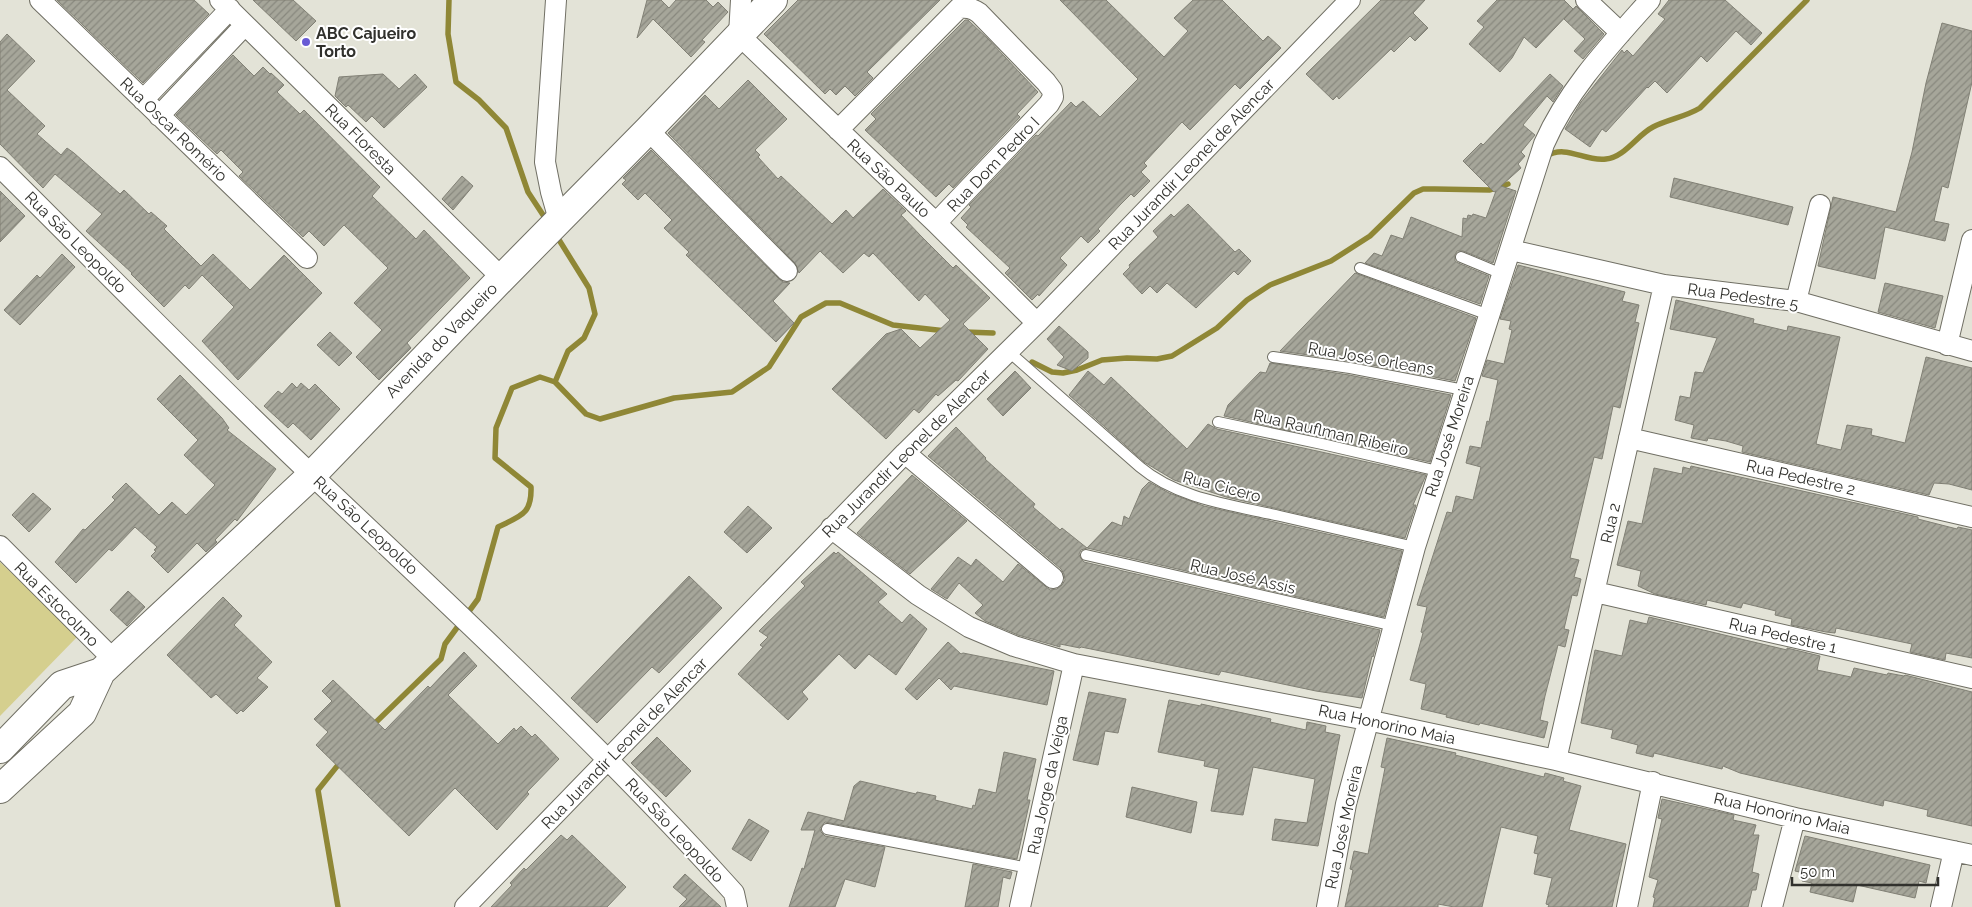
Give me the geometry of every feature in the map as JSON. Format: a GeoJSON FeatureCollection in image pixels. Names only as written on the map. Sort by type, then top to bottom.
{"type":"FeatureCollection","features":[{"type":"Feature","properties":{"kind":"street","name":"Rua Oscar Romério"},"geometry":{"type":"LineString","coordinates":[[40,0],[308,258]]}},
{"type":"Feature","properties":{"kind":"street"},"geometry":{"type":"LineString","coordinates":[[553,226],[551,192],[545,162],[556,0]]}},
{"type":"Feature","properties":{"kind":"street"},"geometry":{"type":"LineString","coordinates":[[739,35],[741,0]]}},
{"type":"Feature","properties":{"kind":"street","name":"Avenida do Vaqueiro"},"geometry":{"type":"LineString","coordinates":[[0,789],[82,712],[108,666],[312,475],[773,0]]}},
{"type":"Feature","properties":{"kind":"street","name":"Rua Jurandir Leonel de Alencar"},"geometry":{"type":"LineString","coordinates":[[465,907],[904,453],[1037,323],[1350,0]]}},
{"type":"Feature","properties":{"kind":"street"},"geometry":{"type":"LineString","coordinates":[[1586,0],[1621,33]]}},
{"type":"Feature","properties":{"kind":"street","name":"Rua José Moreira"},"geometry":{"type":"LineString","coordinates":[[1327,907],[1346,804],[1415,547],[1544,144],[1560,111],[1621,33],[1650,0]]}},
{"type":"Feature","properties":{"kind":"street"},"geometry":{"type":"LineString","coordinates":[[143,100],[225,5]]}},
{"type":"Feature","properties":{"kind":"street","name":"Rua Floresta"},"geometry":{"type":"LineString","coordinates":[[225,5],[502,278]]}},
{"type":"Feature","properties":{"kind":"street","name":"Rua Dom Pedro I"},"geometry":{"type":"LineString","coordinates":[[838,130],[959,8],[974,9],[1046,82],[1052,90],[1053,97],[1049,104],[936,223]]}},
{"type":"Feature","properties":{"kind":"street"},"geometry":{"type":"LineString","coordinates":[[159,116],[245,25]]}},
{"type":"Feature","properties":{"kind":"street","name":"Rua São Paulo"},"geometry":{"type":"LineString","coordinates":[[739,35],[936,223],[1037,323]]}},
{"type":"Feature","properties":{"kind":"street"},"geometry":{"type":"LineString","coordinates":[[648,130],[787,271]]}},
{"type":"Feature","properties":{"kind":"street","name":"Rua São Leopoldo"},"geometry":{"type":"LineString","coordinates":[[0,168],[312,475],[438,593],[609,759],[728,886],[734,893],[737,907]]}},
{"type":"Feature","properties":{"kind":"street"},"geometry":{"type":"LineString","coordinates":[[1796,301],[1820,205]]}},
{"type":"Feature","properties":{"kind":"street"},"geometry":{"type":"LineString","coordinates":[[1947,345],[1972,240]]}},
{"type":"Feature","properties":{"kind":"street","name":"Rua Pedestre 5"},"geometry":{"type":"LineString","coordinates":[[1511,250],[1664,285],[1796,301],[1947,345],[1972,350]]}},
{"type":"Feature","properties":{"kind":"street","name":"Rua 2"},"geometry":{"type":"LineString","coordinates":[[1556,760],[1664,285]]}},
{"type":"Feature","properties":{"kind":"street","name":"Rua Pedestre 2"},"geometry":{"type":"LineString","coordinates":[[1630,438],[1972,517]]}},
{"type":"Feature","properties":{"kind":"street"},"geometry":{"type":"LineString","coordinates":[[904,453],[1053,578]]}},
{"type":"Feature","properties":{"kind":"street","name":"Rua Honorino Maia"},"geometry":{"type":"LineString","coordinates":[[831,528],[918,595],[969,627],[1014,646],[1074,664],[1367,720],[1556,760],[1795,818],[1963,853]]}},
{"type":"Feature","properties":{"kind":"street","name":"Rua Estocolmo"},"geometry":{"type":"LineString","coordinates":[[0,546],[108,666]]}},
{"type":"Feature","properties":{"kind":"street","name":"Rua Pedestre 1"},"geometry":{"type":"LineString","coordinates":[[1595,592],[1972,678]]}},
{"type":"Feature","properties":{"kind":"street","name":"Rua Jorge da Veiga"},"geometry":{"type":"LineString","coordinates":[[1020,907],[1074,664]]}},
{"type":"Feature","properties":{"kind":"street","name":"Avenida do Vaqueiro"},"geometry":{"type":"LineString","coordinates":[[0,749],[62,685],[108,666]]}},
{"type":"Feature","properties":{"kind":"street"},"geometry":{"type":"LineString","coordinates":[[1627,907],[1653,782]]}},
{"type":"Feature","properties":{"kind":"street"},"geometry":{"type":"LineString","coordinates":[[1772,907],[1795,818]]}},
{"type":"Feature","properties":{"kind":"street"},"geometry":{"type":"LineString","coordinates":[[1941,907],[1963,853]]}},
{"type":"Feature","properties":{"kind":"lane"},"geometry":{"type":"LineString","coordinates":[[1461,257],[1502,274]]}},
{"type":"Feature","properties":{"kind":"lane"},"geometry":{"type":"LineString","coordinates":[[1360,268],[1489,314]]}},
{"type":"Feature","properties":{"kind":"lane","name":"Rua Cicero"},"geometry":{"type":"LineString","coordinates":[[1008,351],[1140,467],[1156,480],[1170,487],[1232,506],[1415,547]]}},
{"type":"Feature","properties":{"kind":"lane","name":"Rua José Orleans"},"geometry":{"type":"LineString","coordinates":[[1273,357],[1350,368],[1464,390]]}},
{"type":"Feature","properties":{"kind":"lane","name":"Rua Rauflman Ribeiro"},"geometry":{"type":"LineString","coordinates":[[1218,422],[1438,471]]}},
{"type":"Feature","properties":{"kind":"lane","name":"Rua José Assis"},"geometry":{"type":"LineString","coordinates":[[1086,555],[1394,626]]}},
{"type":"Feature","properties":{"kind":"lane"},"geometry":{"type":"LineString","coordinates":[[827,830],[1029,868]]}},
{"type":"Feature","properties":{"kind":"shaded area"},"geometry":{"type":"Polygon","coordinates":[[[0,562],[78,636],[0,716],[0,562]]]}},
{"type":"Feature","properties":{"kind":"building"},"geometry":{"type":"Polygon","coordinates":[[[57,0],[194,0],[209,14],[143,83],[57,0]]]}},
{"type":"Feature","properties":{"kind":"building"},"geometry":{"type":"Polygon","coordinates":[[[253,0],[293,0],[316,21],[296,41],[253,0]]]}},
{"type":"Feature","properties":{"kind":"building"},"geometry":{"type":"Polygon","coordinates":[[[647,0],[661,0],[669,8],[676,0],[706,0],[713,7],[718,2],[728,12],[702,40],[705,42],[691,57],[653,19],[637,38],[647,0]]]}},
{"type":"Feature","properties":{"kind":"building"},"geometry":{"type":"Polygon","coordinates":[[[798,0],[940,0],[867,72],[873,78],[855,96],[845,86],[836,95],[830,89],[825,94],[764,34],[798,0]]]}},
{"type":"Feature","properties":{"kind":"building"},"geometry":{"type":"Polygon","coordinates":[[[1060,0],[1106,0],[1164,57],[1188,31],[1174,18],[1193,0],[1222,0],[1263,41],[1268,36],[1281,48],[1240,89],[1235,84],[1190,130],[1182,122],[1144,163],[1147,166],[1141,172],[1150,181],[1134,197],[1131,194],[1120,205],[1088,243],[1081,236],[1060,258],[1067,265],[1039,296],[1038,294],[1032,300],[1005,273],[1010,268],[966,227],[968,225],[961,218],[971,207],[969,205],[1036,135],[1038,136],[1071,102],[1076,107],[1083,101],[1100,117],[1138,79],[1060,0]]]}},
{"type":"Feature","properties":{"kind":"building"},"geometry":{"type":"Polygon","coordinates":[[[1381,0],[1425,0],[1413,13],[1428,28],[1415,41],[1410,36],[1394,52],[1391,49],[1339,99],[1337,96],[1333,100],[1306,74],[1381,0]]]}},
{"type":"Feature","properties":{"kind":"building"},"geometry":{"type":"Polygon","coordinates":[[[1497,0],[1564,0],[1573,9],[1536,48],[1524,37],[1512,58],[1500,72],[1469,44],[1484,27],[1477,21],[1497,0]]]}},
{"type":"Feature","properties":{"kind":"building"},"geometry":{"type":"Polygon","coordinates":[[[1669,0],[1725,0],[1762,33],[1751,45],[1736,31],[1707,62],[1701,56],[1667,93],[1655,81],[1647,87],[1606,132],[1602,129],[1590,147],[1565,129],[1581,102],[1622,50],[1624,53],[1627,50],[1633,56],[1665,19],[1658,14],[1669,0]]]}},
{"type":"Feature","properties":{"kind":"building"},"geometry":{"type":"Polygon","coordinates":[[[1576,6],[1604,34],[1583,59],[1574,51],[1585,39],[1564,19],[1576,6]]]}},
{"type":"Feature","properties":{"kind":"building"},"geometry":{"type":"Polygon","coordinates":[[[965,20],[968,20],[988,39],[1038,92],[1017,114],[1020,117],[953,188],[949,184],[936,197],[865,130],[876,119],[871,114],[965,20]]]}},
{"type":"Feature","properties":{"kind":"building"},"geometry":{"type":"Polygon","coordinates":[[[1942,23],[1972,31],[1972,82],[1948,188],[1942,186],[1934,221],[1949,224],[1945,241],[1885,227],[1875,279],[1818,266],[1833,197],[1896,212],[1942,23]]]}},
{"type":"Feature","properties":{"kind":"building"},"geometry":{"type":"Polygon","coordinates":[[[7,34],[35,61],[7,90],[45,126],[37,134],[61,155],[67,148],[120,194],[124,190],[149,214],[151,212],[167,226],[164,229],[201,266],[213,254],[250,290],[284,255],[322,293],[238,380],[202,341],[234,307],[202,275],[189,289],[185,285],[164,307],[132,273],[86,231],[102,214],[55,174],[43,188],[0,144],[0,42],[7,34]]]}},
{"type":"Feature","properties":{"kind":"building"},"geometry":{"type":"Polygon","coordinates":[[[233,55],[254,76],[263,67],[284,85],[277,92],[300,114],[304,110],[380,187],[372,196],[416,239],[424,230],[470,278],[407,343],[411,348],[379,380],[356,357],[382,330],[354,303],[388,268],[344,225],[324,246],[309,231],[303,237],[239,176],[243,172],[221,150],[217,154],[176,115],[233,55]]]}},
{"type":"Feature","properties":{"kind":"building"},"geometry":{"type":"Polygon","coordinates":[[[383,74],[399,89],[415,74],[427,87],[384,128],[372,116],[366,122],[335,96],[339,77],[383,74]]]}},
{"type":"Feature","properties":{"kind":"building"},"geometry":{"type":"Polygon","coordinates":[[[1550,74],[1563,86],[1553,102],[1547,96],[1523,125],[1535,135],[1521,152],[1525,156],[1518,164],[1521,168],[1501,186],[1516,191],[1493,263],[1463,251],[1457,251],[1455,255],[1455,261],[1458,263],[1489,276],[1480,304],[1365,263],[1374,253],[1382,256],[1391,235],[1403,239],[1411,217],[1462,237],[1463,218],[1467,219],[1468,215],[1472,216],[1473,214],[1486,218],[1496,191],[1494,192],[1463,161],[1481,143],[1483,145],[1550,74]]]}},
{"type":"Feature","properties":{"kind":"building"},"geometry":{"type":"Polygon","coordinates":[[[748,80],[787,119],[755,150],[760,155],[758,157],[778,179],[781,176],[832,224],[846,210],[853,218],[883,189],[906,211],[901,215],[921,236],[953,268],[956,265],[990,298],[963,324],[988,349],[958,381],[956,380],[938,396],[936,394],[919,413],[914,409],[886,439],[832,389],[886,334],[901,329],[920,348],[950,320],[925,294],[919,301],[873,253],[869,257],[864,253],[843,273],[820,251],[799,273],[795,263],[668,133],[705,95],[719,109],[748,80]]]}},
{"type":"Feature","properties":{"kind":"building"},"geometry":{"type":"Polygon","coordinates":[[[651,150],[779,279],[790,283],[773,301],[794,323],[776,342],[686,255],[689,252],[664,228],[672,220],[645,193],[638,200],[622,184],[626,180],[623,178],[651,150]]]}},
{"type":"Feature","properties":{"kind":"building"},"geometry":{"type":"Polygon","coordinates":[[[462,176],[473,186],[453,210],[442,199],[462,176]]]}},
{"type":"Feature","properties":{"kind":"building"},"geometry":{"type":"Polygon","coordinates":[[[1674,178],[1793,207],[1788,225],[1670,197],[1674,178]]]}},
{"type":"Feature","properties":{"kind":"building"},"geometry":{"type":"Polygon","coordinates":[[[0,191],[25,216],[0,242],[0,191]]]}},
{"type":"Feature","properties":{"kind":"building"},"geometry":{"type":"Polygon","coordinates":[[[1188,204],[1235,252],[1239,249],[1251,261],[1238,275],[1234,271],[1196,308],[1167,283],[1157,293],[1150,286],[1142,294],[1123,274],[1130,267],[1129,265],[1158,237],[1153,231],[1171,214],[1174,217],[1188,204]]]}},
{"type":"Feature","properties":{"kind":"building"},"geometry":{"type":"Polygon","coordinates":[[[62,254],[75,267],[20,325],[4,310],[37,275],[40,278],[62,254]]]}},
{"type":"Feature","properties":{"kind":"building"},"geometry":{"type":"Polygon","coordinates":[[[1518,265],[1625,292],[1622,301],[1639,305],[1635,322],[1639,323],[1620,408],[1613,406],[1602,459],[1594,457],[1570,558],[1579,560],[1574,577],[1581,579],[1577,596],[1572,595],[1564,629],[1569,630],[1565,647],[1558,645],[1545,696],[1540,720],[1548,722],[1544,738],[1480,723],[1479,725],[1462,721],[1446,717],[1447,715],[1421,709],[1426,684],[1410,680],[1423,633],[1421,632],[1427,607],[1417,605],[1447,512],[1452,513],[1456,496],[1473,500],[1481,467],[1466,463],[1470,446],[1481,448],[1498,380],[1482,376],[1487,360],[1504,364],[1512,330],[1509,329],[1511,321],[1500,319],[1518,265]]]}},
{"type":"Feature","properties":{"kind":"building"},"geometry":{"type":"Polygon","coordinates":[[[1355,273],[1476,318],[1455,381],[1351,361],[1280,351],[1355,273]]]}},
{"type":"Feature","properties":{"kind":"building"},"geometry":{"type":"Polygon","coordinates":[[[1885,283],[1943,296],[1935,328],[1878,312],[1885,283]]]}},
{"type":"Feature","properties":{"kind":"building"},"geometry":{"type":"Polygon","coordinates":[[[1676,300],[1754,319],[1753,323],[1787,331],[1788,326],[1840,337],[1816,444],[1841,450],[1847,425],[1872,429],[1871,435],[1905,443],[1926,357],[1972,368],[1972,490],[1949,484],[1934,483],[1929,495],[1742,452],[1743,446],[1726,441],[1708,438],[1707,441],[1691,438],[1694,425],[1675,420],[1680,396],[1690,398],[1695,372],[1703,373],[1717,338],[1670,329],[1676,300]]]}},
{"type":"Feature","properties":{"kind":"building"},"geometry":{"type":"Polygon","coordinates":[[[1059,326],[1088,352],[1088,358],[1072,371],[1057,365],[1064,357],[1047,339],[1059,326]]]}},
{"type":"Feature","properties":{"kind":"building"},"geometry":{"type":"Polygon","coordinates":[[[330,332],[352,353],[339,366],[317,345],[330,332]]]}},
{"type":"Feature","properties":{"kind":"building"},"geometry":{"type":"Polygon","coordinates":[[[1270,363],[1349,375],[1451,395],[1430,462],[1224,416],[1228,405],[1260,372],[1266,373],[1270,363]]]}},
{"type":"Feature","properties":{"kind":"building"},"geometry":{"type":"Polygon","coordinates":[[[1015,371],[1031,388],[1003,416],[987,399],[1015,371]]]}},
{"type":"Feature","properties":{"kind":"building"},"geometry":{"type":"Polygon","coordinates":[[[1088,371],[1104,385],[1111,377],[1187,449],[1208,424],[1217,429],[1426,475],[1413,505],[1416,505],[1405,538],[1226,497],[1174,480],[1144,462],[1069,395],[1088,371]]]}},
{"type":"Feature","properties":{"kind":"building"},"geometry":{"type":"Polygon","coordinates":[[[180,375],[222,418],[229,428],[227,430],[276,469],[237,521],[235,519],[215,540],[217,542],[206,552],[197,543],[168,573],[151,556],[157,547],[135,527],[112,551],[109,549],[76,583],[55,562],[83,529],[85,530],[115,500],[112,497],[126,483],[159,515],[172,502],[186,515],[215,485],[184,455],[198,440],[157,399],[180,375]]]}},
{"type":"Feature","properties":{"kind":"building"},"geometry":{"type":"Polygon","coordinates":[[[292,383],[297,388],[301,383],[309,390],[315,384],[340,409],[311,440],[293,423],[288,428],[264,406],[278,391],[282,394],[292,383]]]}},
{"type":"Feature","properties":{"kind":"building"},"geometry":{"type":"Polygon","coordinates":[[[956,427],[985,459],[1035,504],[1033,507],[1060,530],[1062,528],[1087,548],[1081,550],[1079,554],[1084,562],[1380,630],[1362,698],[1316,691],[1221,671],[1219,675],[1081,647],[1060,644],[1060,647],[1018,635],[985,621],[975,613],[983,605],[959,583],[947,599],[931,589],[958,557],[971,566],[976,559],[1003,582],[1018,564],[1050,590],[1057,589],[1065,580],[1061,569],[928,456],[956,427]]]}},
{"type":"Feature","properties":{"kind":"building"},"geometry":{"type":"Polygon","coordinates":[[[1691,466],[1918,517],[1918,519],[1957,529],[1958,527],[1972,530],[1972,658],[1946,653],[1945,660],[1910,652],[1912,644],[1836,628],[1835,633],[1791,625],[1792,619],[1775,615],[1776,611],[1743,603],[1741,608],[1707,600],[1706,605],[1655,594],[1638,586],[1641,571],[1617,565],[1628,521],[1642,524],[1654,468],[1682,474],[1683,467],[1690,469],[1691,466]]]}},
{"type":"Feature","properties":{"kind":"building"},"geometry":{"type":"Polygon","coordinates":[[[912,475],[967,521],[910,574],[857,533],[912,475]]]}},
{"type":"Feature","properties":{"kind":"building"},"geometry":{"type":"Polygon","coordinates":[[[1149,482],[1169,493],[1204,506],[1402,551],[1384,617],[1087,548],[1112,522],[1122,526],[1124,516],[1129,519],[1142,489],[1149,482]]]}},
{"type":"Feature","properties":{"kind":"building"},"geometry":{"type":"Polygon","coordinates":[[[33,493],[51,509],[29,532],[12,515],[33,493]]]}},
{"type":"Feature","properties":{"kind":"building"},"geometry":{"type":"Polygon","coordinates":[[[748,506],[772,528],[747,553],[724,532],[748,506]]]}},
{"type":"Feature","properties":{"kind":"building"},"geometry":{"type":"Polygon","coordinates":[[[834,552],[836,554],[838,552],[887,594],[878,602],[902,623],[910,614],[927,629],[896,675],[869,654],[855,669],[839,654],[802,692],[808,699],[788,720],[738,674],[763,647],[760,645],[768,637],[759,631],[805,586],[801,582],[834,552]]]}},
{"type":"Feature","properties":{"kind":"building"},"geometry":{"type":"Polygon","coordinates":[[[689,576],[722,608],[659,673],[652,667],[597,723],[571,698],[689,576]]]}},
{"type":"Feature","properties":{"kind":"building"},"geometry":{"type":"Polygon","coordinates":[[[128,591],[145,607],[127,626],[110,610],[128,591]]]}},
{"type":"Feature","properties":{"kind":"building"},"geometry":{"type":"Polygon","coordinates":[[[223,597],[242,616],[234,625],[272,662],[257,678],[268,687],[243,712],[241,710],[237,714],[216,694],[211,698],[167,655],[223,597]]]}},
{"type":"Feature","properties":{"kind":"building"},"geometry":{"type":"Polygon","coordinates":[[[1649,617],[1820,656],[1817,670],[1851,677],[1854,668],[1887,675],[1888,673],[1905,675],[1972,692],[1972,826],[1927,816],[1928,810],[1884,800],[1883,806],[1740,773],[1723,766],[1722,769],[1654,753],[1653,757],[1636,753],[1638,745],[1611,738],[1613,730],[1581,723],[1595,650],[1622,656],[1630,620],[1647,624],[1649,617]]]}},
{"type":"Feature","properties":{"kind":"building"},"geometry":{"type":"Polygon","coordinates":[[[948,642],[961,654],[1054,671],[1047,705],[954,686],[951,690],[939,678],[917,700],[905,689],[948,642]]]}},
{"type":"Feature","properties":{"kind":"building"},"geometry":{"type":"Polygon","coordinates":[[[464,652],[477,666],[448,695],[498,744],[514,728],[516,731],[521,726],[532,737],[535,734],[559,759],[527,792],[529,794],[497,830],[455,788],[409,836],[316,745],[328,732],[314,719],[332,701],[322,691],[333,680],[385,730],[428,686],[430,688],[464,652]]]}},
{"type":"Feature","properties":{"kind":"building"},"geometry":{"type":"Polygon","coordinates":[[[1089,692],[1126,699],[1118,733],[1105,731],[1098,765],[1073,760],[1089,692]]]}},
{"type":"Feature","properties":{"kind":"building"},"geometry":{"type":"Polygon","coordinates":[[[1169,700],[1201,706],[1201,704],[1271,719],[1270,722],[1306,730],[1307,722],[1326,726],[1325,732],[1340,735],[1318,846],[1272,840],[1275,819],[1307,823],[1315,779],[1253,767],[1243,815],[1211,811],[1219,769],[1204,766],[1205,761],[1158,752],[1169,700]]]}},
{"type":"Feature","properties":{"kind":"building"},"geometry":{"type":"Polygon","coordinates":[[[657,737],[691,771],[666,797],[631,763],[657,737]]]}},
{"type":"Feature","properties":{"kind":"building"},"geometry":{"type":"Polygon","coordinates":[[[1387,738],[1456,753],[1455,755],[1544,777],[1545,773],[1564,778],[1563,781],[1581,786],[1569,830],[1626,844],[1612,907],[1548,907],[1549,905],[1546,904],[1552,878],[1534,874],[1538,854],[1534,853],[1538,836],[1501,827],[1482,907],[1454,907],[1438,904],[1438,907],[1345,907],[1353,870],[1350,869],[1354,851],[1368,854],[1385,768],[1381,767],[1387,738]]]}},
{"type":"Feature","properties":{"kind":"building"},"geometry":{"type":"Polygon","coordinates":[[[1004,752],[1036,759],[1027,800],[1030,800],[1017,859],[825,822],[820,828],[825,836],[885,847],[875,887],[845,879],[835,907],[789,907],[802,868],[804,869],[815,830],[801,830],[808,812],[844,821],[854,786],[860,781],[916,794],[917,792],[936,796],[935,800],[972,809],[973,805],[975,806],[979,789],[996,793],[1004,752]]]}},
{"type":"Feature","properties":{"kind":"building"},"geometry":{"type":"Polygon","coordinates":[[[1132,787],[1197,802],[1191,833],[1126,817],[1132,787]]]}},
{"type":"Feature","properties":{"kind":"building"},"geometry":{"type":"Polygon","coordinates":[[[1662,799],[1734,815],[1733,820],[1756,825],[1753,835],[1759,835],[1752,872],[1759,874],[1756,890],[1752,890],[1748,907],[1653,907],[1655,898],[1653,897],[1658,880],[1649,877],[1662,819],[1658,818],[1662,799]]]}},
{"type":"Feature","properties":{"kind":"building"},"geometry":{"type":"Polygon","coordinates":[[[749,819],[769,831],[751,861],[732,849],[749,819]]]}},
{"type":"Feature","properties":{"kind":"building"},"geometry":{"type":"Polygon","coordinates":[[[561,835],[567,840],[572,835],[626,887],[607,907],[491,907],[512,885],[510,883],[524,868],[526,870],[561,835]]]}},
{"type":"Feature","properties":{"kind":"building"},"geometry":{"type":"Polygon","coordinates":[[[1805,836],[1930,865],[1926,883],[1919,881],[1915,898],[1857,885],[1853,902],[1810,892],[1812,883],[1802,881],[1804,873],[1795,871],[1805,836]]]}},
{"type":"Feature","properties":{"kind":"building"},"geometry":{"type":"Polygon","coordinates":[[[973,864],[1012,872],[1010,879],[1003,877],[998,907],[965,907],[973,864]]]}},
{"type":"Feature","properties":{"kind":"building"},"geometry":{"type":"Polygon","coordinates":[[[685,874],[721,907],[679,907],[687,899],[673,887],[685,874]]]}},
{"type":"Feature","properties":{"kind":"waterway"},"geometry":{"type":"LineString","coordinates":[[449,0],[448,34],[456,82],[479,100],[506,128],[528,192],[547,221]]}},
{"type":"Feature","properties":{"kind":"waterway"},"geometry":{"type":"LineString","coordinates":[[1546,156],[1554,153],[1568,152],[1598,159],[1613,157],[1625,150],[1653,127],[1700,108],[1807,0]]}},
{"type":"Feature","properties":{"kind":"waterway"},"geometry":{"type":"LineString","coordinates":[[1032,362],[1052,372],[1063,373],[1077,370],[1102,360],[1127,358],[1157,359],[1172,356],[1217,328],[1247,300],[1270,285],[1331,261],[1370,236],[1414,193],[1423,189],[1490,190],[1508,184]]}},
{"type":"Feature","properties":{"kind":"waterway"},"geometry":{"type":"LineString","coordinates":[[555,382],[568,351],[584,338],[595,314],[589,288],[556,235]]}},
{"type":"Feature","properties":{"kind":"waterway"},"geometry":{"type":"LineString","coordinates":[[371,727],[441,659],[445,644],[478,599],[498,527],[518,517],[527,509],[531,496],[531,487],[495,458],[496,428],[512,388],[540,377],[555,382],[586,414],[600,419],[674,398],[732,392],[769,367],[801,317],[826,303],[840,303],[893,325],[946,331]]}},
{"type":"Feature","properties":{"kind":"waterway"},"geometry":{"type":"LineString","coordinates":[[965,332],[993,333]]}},
{"type":"Feature","properties":{"kind":"waterway"},"geometry":{"type":"LineString","coordinates":[[338,907],[318,790],[342,760]]}},
{"type":"Feature","properties":{"kind":"place","name":"ABC Cajueiro Torto"},"geometry":{"type":"Point","coordinates":[306,42]}}]}
